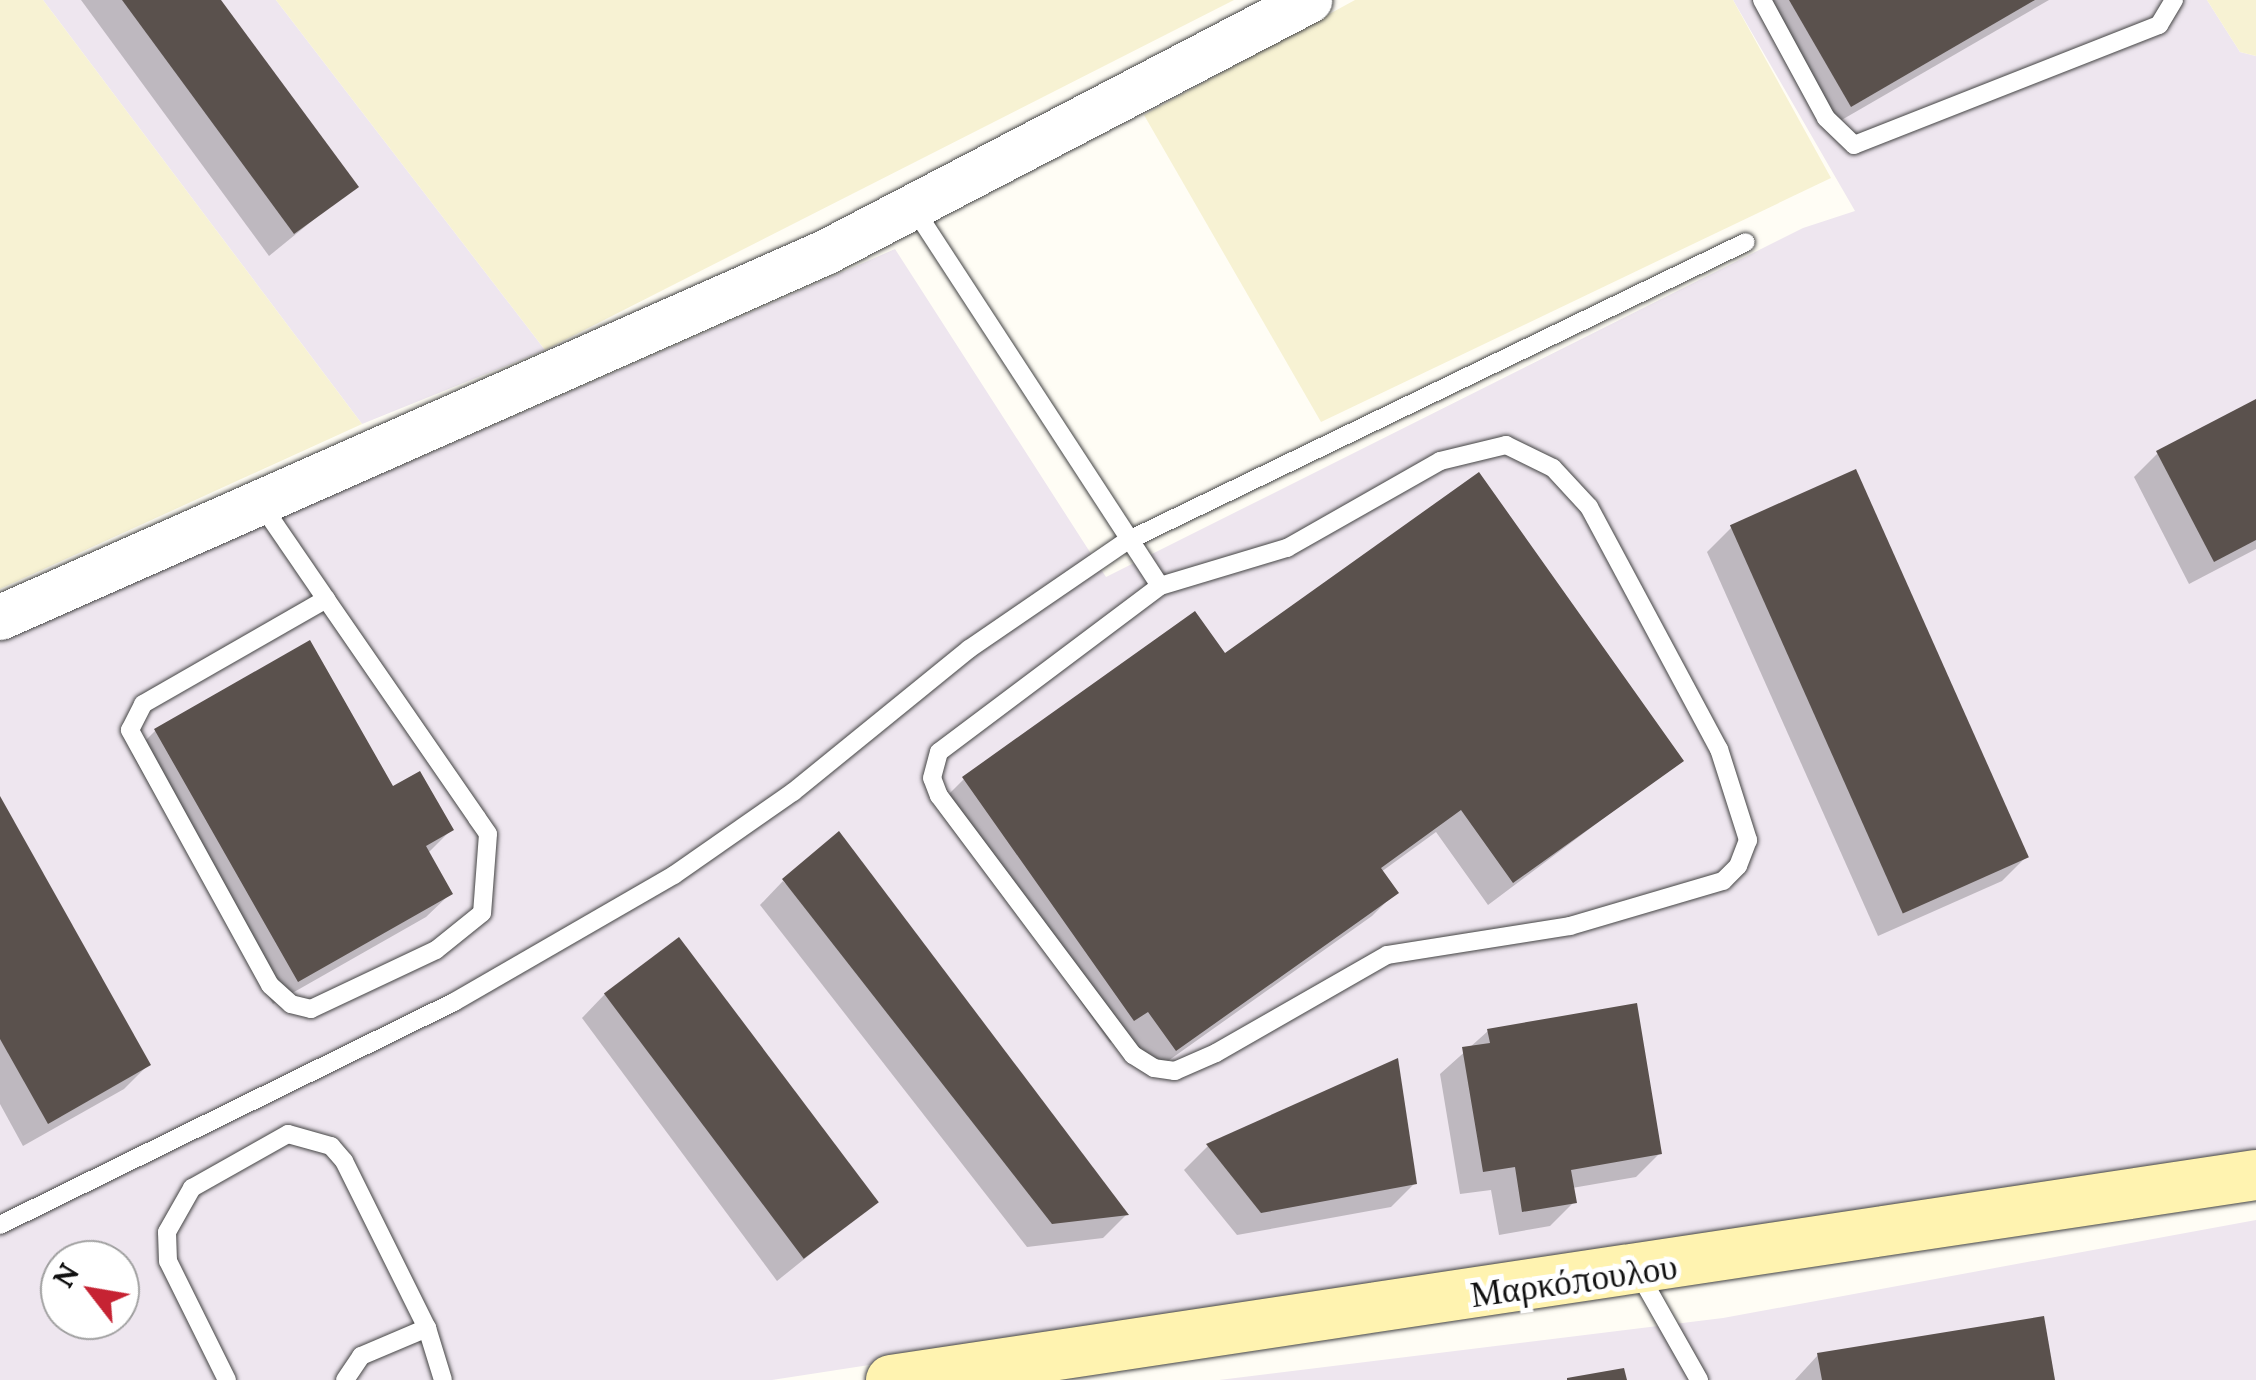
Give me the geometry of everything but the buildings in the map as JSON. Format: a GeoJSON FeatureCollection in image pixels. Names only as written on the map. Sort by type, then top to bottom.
{"type":"FeatureCollection","features":[{"type":"Feature","properties":{"kind":"main road","name":"Μαρκόπουλου"},"geometry":{"type":"LineString","coordinates":[[891,1380],[1638,1272],[2256,1175]]}},
{"type":"Feature","properties":{"kind":"street"},"geometry":{"type":"LineString","coordinates":[[0,617],[258,499],[826,252],[1310,0]]}},
{"type":"Feature","properties":{"kind":"lane"},"geometry":{"type":"LineString","coordinates":[[1762,0],[1826,118],[1854,145],[2159,25],[2174,0]]}},
{"type":"Feature","properties":{"kind":"lane"},"geometry":{"type":"LineString","coordinates":[[913,207],[1160,586]]}},
{"type":"Feature","properties":{"kind":"lane"},"geometry":{"type":"LineString","coordinates":[[0,1224],[454,1002],[674,875],[793,792],[969,649],[1128,541],[1746,242]]}},
{"type":"Feature","properties":{"kind":"lane"},"geometry":{"type":"LineString","coordinates":[[1506,445],[1529,454],[1553,468],[1589,506],[1718,749],[1748,840],[1738,866],[1723,881],[1570,926],[1387,954],[1216,1053],[1175,1072],[1154,1068],[1133,1054],[932,778],[938,752],[1160,586],[1287,548],[1440,461],[1506,445]]}},
{"type":"Feature","properties":{"kind":"lane"},"geometry":{"type":"LineString","coordinates":[[258,499],[488,834],[482,913],[436,950],[311,1009],[291,1004],[270,985],[130,730],[143,704],[326,599]]}},
{"type":"Feature","properties":{"kind":"lane"},"geometry":{"type":"LineString","coordinates":[[227,1380],[168,1261],[168,1232],[192,1188],[288,1134],[331,1146],[344,1161],[427,1328],[442,1380]]}},
{"type":"Feature","properties":{"kind":"lane"},"geometry":{"type":"LineString","coordinates":[[1638,1272],[1699,1380]]}},
{"type":"Feature","properties":{"kind":"lane"},"geometry":{"type":"LineString","coordinates":[[345,1380],[361,1356],[427,1328]]}},
{"type":"Feature","properties":{"kind":"shaded area"},"geometry":{"type":"Polygon","coordinates":[[[0,0],[43,0],[362,424],[0,589],[0,0]]]}},
{"type":"Feature","properties":{"kind":"shaded area"},"geometry":{"type":"Polygon","coordinates":[[[43,0],[276,0],[545,350],[362,424],[43,0]]]}},
{"type":"Feature","properties":{"kind":"shaded area"},"geometry":{"type":"Polygon","coordinates":[[[276,0],[1234,0],[545,350],[276,0]]]}},
{"type":"Feature","properties":{"kind":"shaded area"},"geometry":{"type":"Polygon","coordinates":[[[1355,0],[1733,0],[1831,178],[1321,422],[1144,115],[1355,0]]]}},
{"type":"Feature","properties":{"kind":"shaded area"},"geometry":{"type":"Polygon","coordinates":[[[1733,0],[2207,0],[2240,52],[2256,56],[2256,1151],[772,1380],[0,1380],[0,640],[146,566],[382,474],[895,249],[1106,577],[1803,228],[1855,211],[1733,0]]]}},
{"type":"Feature","properties":{"kind":"shaded area"},"geometry":{"type":"Polygon","coordinates":[[[2207,0],[2256,0],[2256,56],[2240,52],[2207,0]]]}},
{"type":"Feature","properties":{"kind":"shaded area"},"geometry":{"type":"Polygon","coordinates":[[[2256,1220],[2256,1380],[1219,1380],[1723,1318],[2256,1220]]]}}]}
